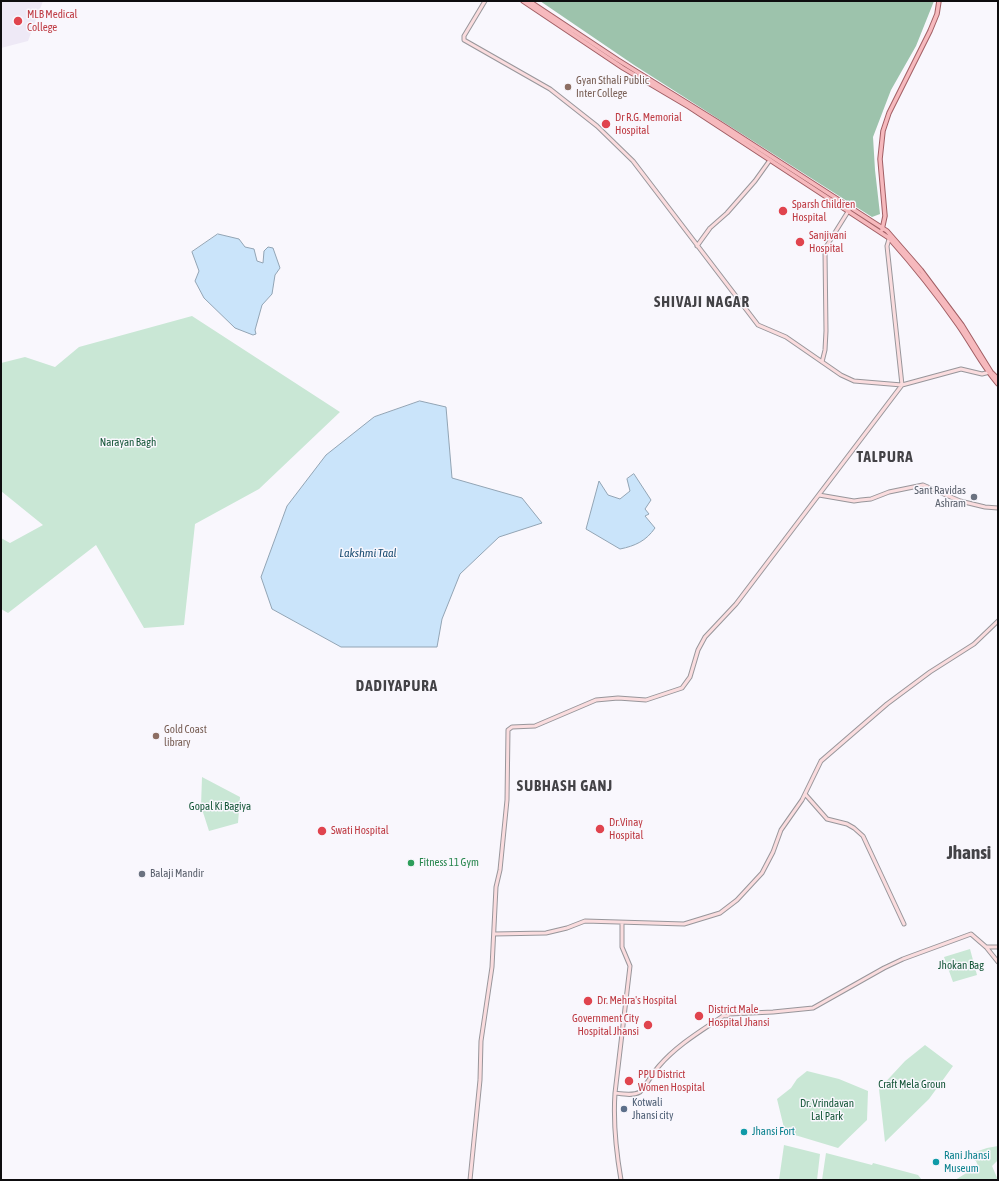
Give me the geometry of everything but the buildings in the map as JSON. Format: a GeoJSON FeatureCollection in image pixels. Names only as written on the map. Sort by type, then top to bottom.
{"type":"FeatureCollection","features":[{"type":"Feature","properties":{"kind":"main road"},"geometry":{"type":"LineString","coordinates":[[523,1],[623,68],[689,107],[770,160],[850,209]]}},
{"type":"Feature","properties":{"kind":"main road"},"geometry":{"type":"LineString","coordinates":[[530,1],[618,60],[718,122],[882,230],[920,270],[962,325],[998,384]]}},
{"type":"Feature","properties":{"kind":"main road"},"geometry":{"type":"LineString","coordinates":[[882,230],[884,206],[880,159],[882,131],[889,113],[930,31],[937,14],[939,1]]}},
{"type":"Feature","properties":{"kind":"main road"},"geometry":{"type":"LineString","coordinates":[[990,372],[998,379]]}},
{"type":"Feature","properties":{"kind":"street"},"geometry":{"type":"LineString","coordinates":[[485,1],[464,36],[464,40],[550,89],[595,124],[633,161],[758,325],[786,337],[822,362],[854,381],[902,385],[959,370],[982,374],[990,372]]}},
{"type":"Feature","properties":{"kind":"street"},"geometry":{"type":"LineString","coordinates":[[697,246],[710,228],[727,214],[755,181],[770,160]]}},
{"type":"Feature","properties":{"kind":"street"},"geometry":{"type":"LineString","coordinates":[[822,362],[825,350],[826,328],[825,252],[826,247],[850,209]]}},
{"type":"Feature","properties":{"kind":"street"},"geometry":{"type":"LineString","coordinates":[[470,1180],[480,1080],[481,1041],[486,999],[490,983],[496,886],[500,870],[507,800],[509,728],[535,726],[596,700],[618,698],[646,700],[682,688],[690,677],[698,650],[705,637],[736,604],[902,385],[887,246],[890,237]]}},
{"type":"Feature","properties":{"kind":"street"},"geometry":{"type":"LineString","coordinates":[[819,495],[854,501],[867,500],[889,492],[923,485],[960,501],[985,507],[998,508]]}},
{"type":"Feature","properties":{"kind":"street"},"geometry":{"type":"LineString","coordinates":[[494,934],[546,933],[567,928],[585,921],[684,924],[714,915],[724,910],[737,900],[762,873],[773,852],[781,830],[806,794],[820,763],[826,756],[840,746],[887,704],[930,672],[974,644],[998,621]]}},
{"type":"Feature","properties":{"kind":"street"},"geometry":{"type":"LineString","coordinates":[[806,794],[827,819],[850,826],[863,836],[904,924]]}},
{"type":"Feature","properties":{"kind":"street"},"geometry":{"type":"LineString","coordinates":[[621,1180],[614,1115],[615,1093],[630,966],[622,947],[622,923]]}},
{"type":"Feature","properties":{"kind":"street"},"geometry":{"type":"LineString","coordinates":[[615,1093],[636,1094],[640,1092],[657,1067],[664,1060],[690,1038],[723,1016],[722,1012],[725,1010],[729,1014],[812,1008],[903,959],[972,934],[986,947],[998,962]]}},
{"type":"Feature","properties":{"kind":"street"},"geometry":{"type":"LineString","coordinates":[[986,947],[998,947]]}},
{"type":"Feature","properties":{"kind":"shaded area","name":"MLB Medical College"},"geometry":{"type":"Polygon","coordinates":[[[1,1],[43,1],[28,41],[1,48],[1,1]]]}},
{"type":"Feature","properties":{"kind":"green space"},"geometry":{"type":"Polygon","coordinates":[[[540,1],[934,1],[916,46],[891,90],[873,137],[880,214],[872,217],[634,65],[540,1]]]}},
{"type":"Feature","properties":{"kind":"green space","name":"Narayan Bagh"},"geometry":{"type":"Polygon","coordinates":[[[192,316],[340,412],[259,489],[195,524],[184,625],[144,628],[96,545],[8,613],[1,609],[1,538],[10,543],[43,525],[1,491],[1,363],[25,357],[55,367],[79,347],[192,316]]]}},
{"type":"Feature","properties":{"kind":"green space","name":"Gopal Ki Bagiya"},"geometry":{"type":"Polygon","coordinates":[[[202,777],[240,797],[238,823],[209,831],[201,806],[202,777]]]}},
{"type":"Feature","properties":{"kind":"green space","name":"Jhokan Bag"},"geometry":{"type":"Polygon","coordinates":[[[970,949],[977,975],[953,982],[944,957],[970,949]]]}},
{"type":"Feature","properties":{"kind":"green space","name":"Craft Mela Groun"},"geometry":{"type":"Polygon","coordinates":[[[925,1045],[953,1066],[929,1099],[885,1142],[879,1089],[905,1061],[925,1045]]]}},
{"type":"Feature","properties":{"kind":"green space","name":"Dr. Vrindavan Lal Park"},"geometry":{"type":"Polygon","coordinates":[[[807,1071],[839,1079],[868,1091],[867,1120],[838,1148],[785,1132],[777,1099],[791,1088],[797,1079],[807,1071]]]}},
{"type":"Feature","properties":{"kind":"green space"},"geometry":{"type":"Polygon","coordinates":[[[784,1145],[820,1154],[817,1180],[779,1180],[784,1145]]]}},
{"type":"Feature","properties":{"kind":"green space"},"geometry":{"type":"Polygon","coordinates":[[[998,1146],[998,1160],[992,1166],[998,1180],[955,1180],[978,1166],[976,1161],[966,1155],[998,1146]]]}},
{"type":"Feature","properties":{"kind":"green space"},"geometry":{"type":"Polygon","coordinates":[[[826,1153],[872,1165],[873,1163],[918,1175],[922,1180],[822,1180],[826,1153]]]}},
{"type":"Feature","properties":{"kind":"water"},"geometry":{"type":"Polygon","coordinates":[[[218,234],[239,239],[245,247],[254,249],[257,261],[263,263],[264,251],[268,247],[273,248],[280,268],[275,275],[272,294],[262,305],[255,330],[256,334],[253,335],[235,328],[204,298],[195,281],[199,271],[192,252],[218,234]]]}},
{"type":"Feature","properties":{"kind":"water","name":"Lakshmi Taal"},"geometry":{"type":"Polygon","coordinates":[[[420,401],[446,407],[452,478],[522,498],[542,523],[499,537],[460,574],[442,619],[437,647],[341,647],[272,609],[261,577],[287,506],[326,455],[374,417],[420,401]]]}},
{"type":"Feature","properties":{"kind":"water"},"geometry":{"type":"Polygon","coordinates":[[[634,474],[651,500],[645,509],[649,514],[645,516],[655,528],[652,533],[640,542],[620,549],[586,529],[599,481],[608,495],[620,499],[630,491],[627,479],[634,474]]]}},
{"type":"Feature","properties":{"kind":"place","name":"MLB Medical College"},"geometry":{"type":"Point","coordinates":[18,21]}},
{"type":"Feature","properties":{"kind":"place","name":"Gyan Sthali Public Inter College"},"geometry":{"type":"Point","coordinates":[568,87]}},
{"type":"Feature","properties":{"kind":"place","name":"Dr R.G. Memorial Hospital"},"geometry":{"type":"Point","coordinates":[606,124]}},
{"type":"Feature","properties":{"kind":"place","name":"Sparsh Children Hospital"},"geometry":{"type":"Point","coordinates":[783,211]}},
{"type":"Feature","properties":{"kind":"place","name":"Sanjivani Hospital"},"geometry":{"type":"Point","coordinates":[800,242]}},
{"type":"Feature","properties":{"kind":"place","name":"Sant Ravidas Ashram"},"geometry":{"type":"Point","coordinates":[974,497]}},
{"type":"Feature","properties":{"kind":"place","name":"Gold Coast library"},"geometry":{"type":"Point","coordinates":[156,736]}},
{"type":"Feature","properties":{"kind":"place","name":"Dr.Vinay Hospital"},"geometry":{"type":"Point","coordinates":[600,829]}},
{"type":"Feature","properties":{"kind":"place","name":"Swati Hospital"},"geometry":{"type":"Point","coordinates":[322,831]}},
{"type":"Feature","properties":{"kind":"place","name":"Fitness 11 Gym"},"geometry":{"type":"Point","coordinates":[411,863]}},
{"type":"Feature","properties":{"kind":"place","name":"Balaji Mandir"},"geometry":{"type":"Point","coordinates":[142,874]}},
{"type":"Feature","properties":{"kind":"place","name":"Dr. Mehra's Hospital"},"geometry":{"type":"Point","coordinates":[588,1001]}},
{"type":"Feature","properties":{"kind":"place","name":"District Male Hospital Jhansi"},"geometry":{"type":"Point","coordinates":[699,1016]}},
{"type":"Feature","properties":{"kind":"place","name":"Government City Hospital Jhansi"},"geometry":{"type":"Point","coordinates":[648,1025]}},
{"type":"Feature","properties":{"kind":"place","name":"PPU District Women Hospital"},"geometry":{"type":"Point","coordinates":[629,1081]}},
{"type":"Feature","properties":{"kind":"place","name":"Kotwali Jhansi city"},"geometry":{"type":"Point","coordinates":[624,1109]}},
{"type":"Feature","properties":{"kind":"place","name":"Jhansi Fort"},"geometry":{"type":"Point","coordinates":[744,1132]}},
{"type":"Feature","properties":{"kind":"place","name":"Rani Jhansi Museum"},"geometry":{"type":"Point","coordinates":[936,1162]}},
{"type":"Feature","properties":{"kind":"district","name":"SHIVAJI NAGAR"},"geometry":{"type":"Point","coordinates":[702,302]}},
{"type":"Feature","properties":{"kind":"district","name":"TALPURA"},"geometry":{"type":"Point","coordinates":[885,457]}},
{"type":"Feature","properties":{"kind":"district","name":"DADIYAPURA"},"geometry":{"type":"Point","coordinates":[397,686]}},
{"type":"Feature","properties":{"kind":"district","name":"SUBHASH GANJ"},"geometry":{"type":"Point","coordinates":[565,786]}},
{"type":"Feature","properties":{"kind":"district","name":"Jhansi"},"geometry":{"type":"Point","coordinates":[969,853]}}]}
